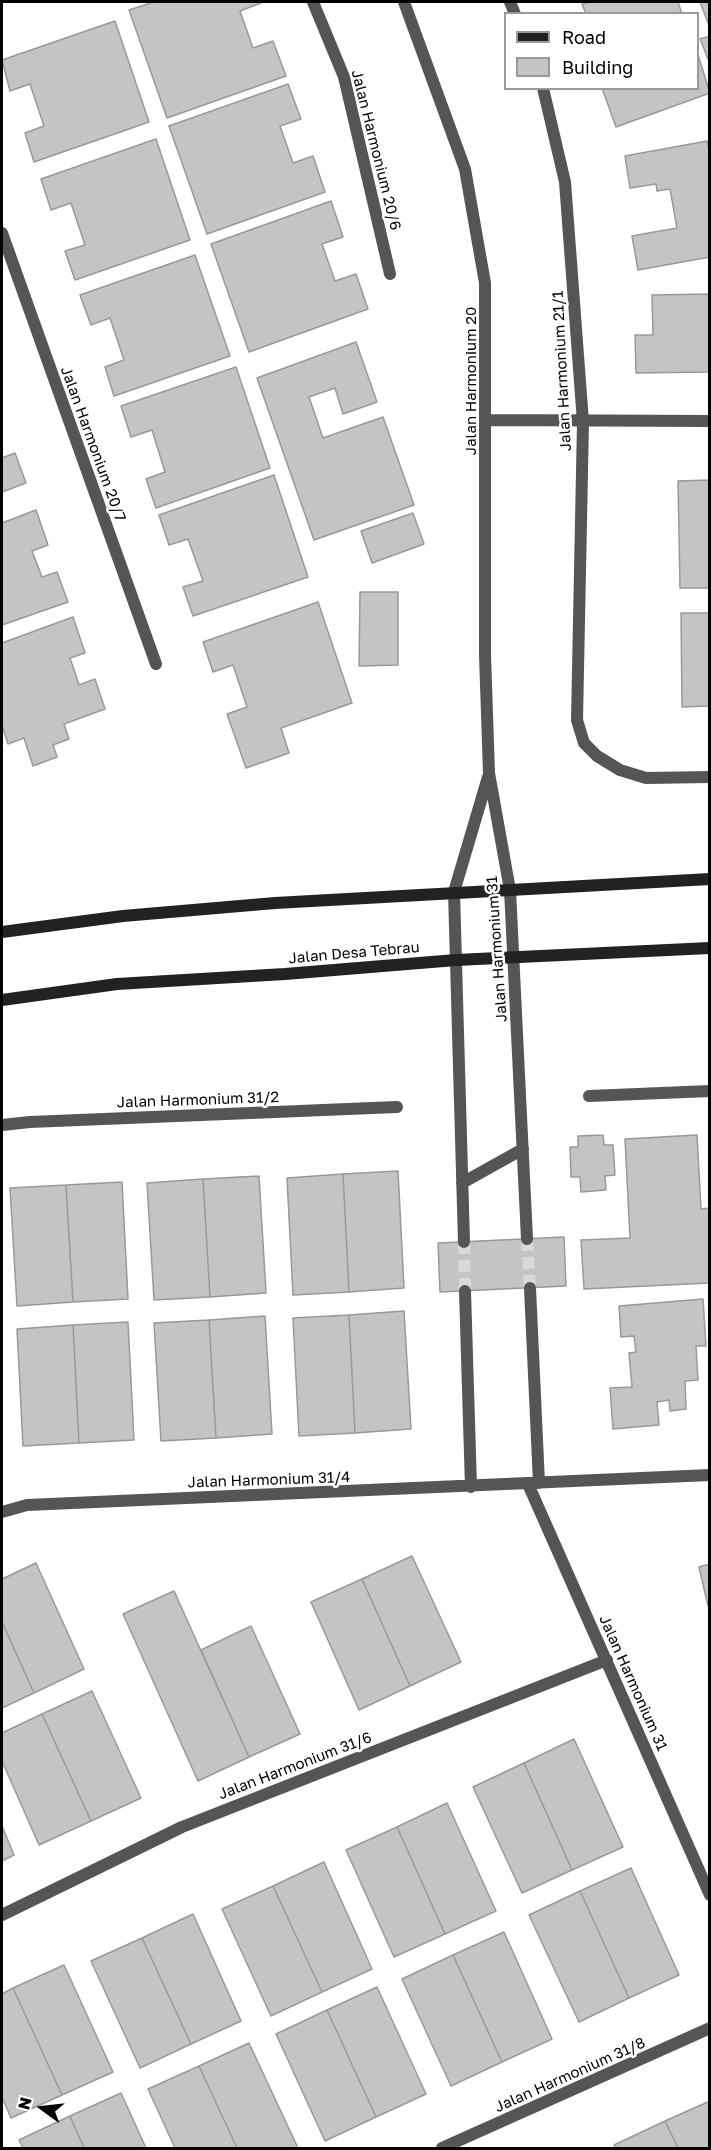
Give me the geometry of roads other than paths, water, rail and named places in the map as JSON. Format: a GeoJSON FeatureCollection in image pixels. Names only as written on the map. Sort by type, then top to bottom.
{"type":"FeatureCollection","features":[{"type":"Feature","properties":{"kind":"main road"},"geometry":{"type":"LineString","coordinates":[[2,933],[134,915],[275,903],[710,879]]}},
{"type":"Feature","properties":{"kind":"main road","name":"Jalan Desa Tebrau"},"geometry":{"type":"LineString","coordinates":[[2,1000],[117,984],[285,974],[456,960],[710,948]]}},
{"type":"Feature","properties":{"kind":"street","name":"Jalan Harmonium 20/6"},"geometry":{"type":"LineString","coordinates":[[313,2],[344,77],[390,274]]}},
{"type":"Feature","properties":{"kind":"street","name":"Jalan Harmonium 20"},"geometry":{"type":"LineString","coordinates":[[404,2],[465,169],[485,283],[487,420],[485,655],[489,773]]}},
{"type":"Feature","properties":{"kind":"street","name":"Jalan Harmonium 21/1"},"geometry":{"type":"LineString","coordinates":[[543,90],[565,182],[583,422],[578,720],[584,743],[597,756],[620,770],[646,778],[710,777]]}},
{"type":"Feature","properties":{"kind":"street","name":"Jalan Harmonium 20/7"},"geometry":{"type":"LineString","coordinates":[[2,233],[156,664]]}},
{"type":"Feature","properties":{"kind":"street"},"geometry":{"type":"LineString","coordinates":[[487,420],[710,422]]}},
{"type":"Feature","properties":{"kind":"street"},"geometry":{"type":"LineString","coordinates":[[464,1242],[453,892],[489,773]]}},
{"type":"Feature","properties":{"kind":"street","name":"Jalan Harmonium 31"},"geometry":{"type":"LineString","coordinates":[[489,773],[510,890],[527,1239]]}},
{"type":"Feature","properties":{"kind":"street"},"geometry":{"type":"LineString","coordinates":[[589,1096],[710,1091]]}},
{"type":"Feature","properties":{"kind":"street","name":"Jalan Harmonium 31/2"},"geometry":{"type":"LineString","coordinates":[[2,1125],[397,1107]]}},
{"type":"Feature","properties":{"kind":"street"},"geometry":{"type":"LineString","coordinates":[[462,1183],[523,1149]]}},
{"type":"Feature","properties":{"kind":"street","name":"Jalan Harmonium 31"},"geometry":{"type":"LineString","coordinates":[[530,1288],[533,1484],[710,1895]]}},
{"type":"Feature","properties":{"kind":"street"},"geometry":{"type":"LineString","coordinates":[[465,1291],[471,1487]]}},
{"type":"Feature","properties":{"kind":"street","name":"Jalan Harmonium 31/4"},"geometry":{"type":"LineString","coordinates":[[2,1512],[27,1505],[710,1475]]}},
{"type":"Feature","properties":{"kind":"street","name":"Jalan Harmonium 31/6"},"geometry":{"type":"LineString","coordinates":[[2,1916],[182,1827],[607,1660]]}},
{"type":"Feature","properties":{"kind":"street","name":"Jalan Harmonium 31/8"},"geometry":{"type":"LineString","coordinates":[[442,2148],[710,2028]]}},
{"type":"Feature","properties":{"kind":"tunnel"},"geometry":{"type":"LineString","coordinates":[[527,1239],[530,1288]]}},
{"type":"Feature","properties":{"kind":"tunnel"},"geometry":{"type":"LineString","coordinates":[[464,1242],[465,1291]]}}]}
